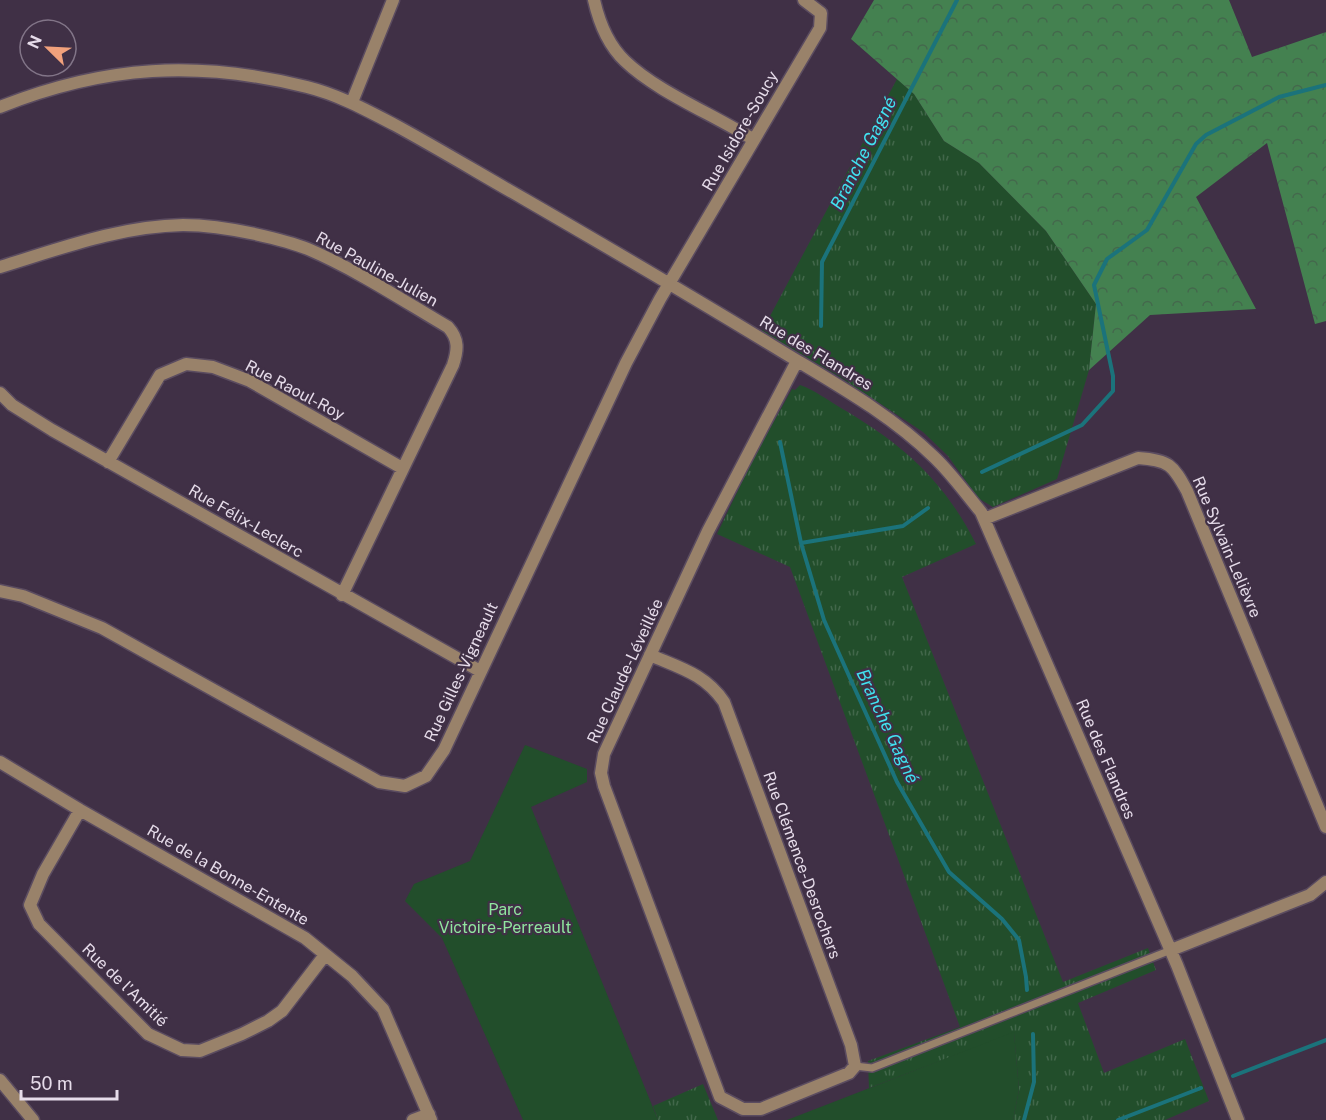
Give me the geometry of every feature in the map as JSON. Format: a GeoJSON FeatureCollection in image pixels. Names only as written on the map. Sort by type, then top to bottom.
{"type":"FeatureCollection","features":[{"type":"Feature","properties":{"kind":"street"},"geometry":{"type":"LineString","coordinates":[[351,102],[393,0]]}},
{"type":"Feature","properties":{"kind":"street"},"geometry":{"type":"LineString","coordinates":[[594,0],[608,40],[635,70],[650,81],[754,140]]}},
{"type":"Feature","properties":{"kind":"street","name":"Rue Isidore-Soucy"},"geometry":{"type":"LineString","coordinates":[[669,283],[820,28],[821,13],[804,0]]}},
{"type":"Feature","properties":{"kind":"street","name":"Rue des Flandres"},"geometry":{"type":"LineString","coordinates":[[0,107],[30,95],[83,80],[126,72],[188,69],[249,74],[310,88],[351,102],[417,137],[669,283],[883,413],[935,458],[981,512],[1171,950],[1239,1120]]}},
{"type":"Feature","properties":{"kind":"street","name":"Rue Pauline-Julien"},"geometry":{"type":"LineString","coordinates":[[0,267],[95,238],[129,231],[183,225],[235,230],[276,238],[306,248],[348,268],[448,327],[455,334],[456,354],[453,365],[342,595]]}},
{"type":"Feature","properties":{"kind":"street","name":"Rue Gilles-Vigneault"},"geometry":{"type":"LineString","coordinates":[[0,591],[32,599],[102,628],[379,782],[405,786],[426,776],[444,750],[626,363],[669,283]]}},
{"type":"Feature","properties":{"kind":"street","name":"Rue Claude-Léveillée"},"geometry":{"type":"LineString","coordinates":[[797,361],[708,531],[604,754],[601,773],[720,1097],[742,1109],[760,1109],[849,1073],[855,1066]]}},
{"type":"Feature","properties":{"kind":"street","name":"Rue Raoul-Roy"},"geometry":{"type":"LineString","coordinates":[[108,462],[160,375],[186,364],[213,367],[250,381],[402,468]]}},
{"type":"Feature","properties":{"kind":"street","name":"Rue Félix-Leclerc"},"geometry":{"type":"LineString","coordinates":[[0,393],[12,405],[52,430],[480,671]]}},
{"type":"Feature","properties":{"kind":"street","name":"Rue Sylvain-Lelièvre"},"geometry":{"type":"LineString","coordinates":[[984,519],[1138,458],[1158,459],[1175,470],[1187,492],[1326,827]]}},
{"type":"Feature","properties":{"kind":"street","name":"Rue Clémence-Desrochers"},"geometry":{"type":"LineString","coordinates":[[650,655],[699,676],[714,688],[723,702],[851,1045],[855,1066]]}},
{"type":"Feature","properties":{"kind":"street","name":"Rue de la Bonne-Entente"},"geometry":{"type":"LineString","coordinates":[[0,762],[305,938],[352,976],[382,1009],[430,1117]]}},
{"type":"Feature","properties":{"kind":"street","name":"Rue de l'Amitié"},"geometry":{"type":"LineString","coordinates":[[80,810],[43,874],[30,904],[39,924],[148,1034],[182,1050],[200,1051],[242,1034],[282,1011],[325,955]]}},
{"type":"Feature","properties":{"kind":"street"},"geometry":{"type":"LineString","coordinates":[[1171,950],[1310,895],[1326,882]]}},
{"type":"Feature","properties":{"kind":"street"},"geometry":{"type":"LineString","coordinates":[[0,1080],[33,1120]]}},
{"type":"Feature","properties":{"kind":"street"},"geometry":{"type":"LineString","coordinates":[[413,1120],[430,1117]]}},
{"type":"Feature","properties":{"kind":"lane"},"geometry":{"type":"LineString","coordinates":[[855,1066],[872,1068],[1171,950]]}},
{"type":"Feature","properties":{"kind":"green space"},"geometry":{"type":"Polygon","coordinates":[[[874,0],[1229,0],[1252,57],[1326,32],[1326,321],[1315,324],[1267,143],[1196,197],[1256,309],[1150,315],[1089,370],[1096,304],[1046,231],[979,163],[944,141],[914,94],[851,39],[874,0]]]}},
{"type":"Feature","properties":{"kind":"green space"},"geometry":{"type":"Polygon","coordinates":[[[897,79],[914,94],[944,141],[979,163],[1046,231],[1096,304],[1089,370],[1057,479],[993,507],[978,498],[948,456],[923,432],[840,377],[762,331],[897,79]]]}},
{"type":"Feature","properties":{"kind":"green space"},"geometry":{"type":"Polygon","coordinates":[[[800,385],[816,392],[863,421],[919,465],[950,501],[976,544],[902,577],[1063,982],[1148,948],[1156,970],[1078,1003],[1104,1073],[1185,1039],[1209,1101],[1165,1120],[1013,1120],[1019,1090],[1014,1033],[869,1088],[868,1061],[960,1027],[790,567],[717,534],[754,457],[792,389],[795,390],[800,385]]]}},
{"type":"Feature","properties":{"kind":"green space","name":"Parc Victoire-Perreault"},"geometry":{"type":"Polygon","coordinates":[[[525,745],[587,769],[587,782],[531,807],[658,1120],[523,1120],[442,938],[405,901],[414,884],[470,861],[525,745]]]}},
{"type":"Feature","properties":{"kind":"green space"},"geometry":{"type":"Polygon","coordinates":[[[1014,1032],[1019,1090],[1013,1120],[787,1120],[1014,1032]]]}},
{"type":"Feature","properties":{"kind":"green space"},"geometry":{"type":"Polygon","coordinates":[[[703,1084],[718,1120],[658,1120],[653,1106],[703,1084]]]}},
{"type":"Feature","properties":{"kind":"waterway","name":"Branche Gagné"},"geometry":{"type":"LineString","coordinates":[[821,326],[822,262],[957,0]]}},
{"type":"Feature","properties":{"kind":"waterway"},"geometry":{"type":"LineString","coordinates":[[982,472],[1082,425],[1113,391],[1113,376],[1094,285],[1107,259],[1147,230],[1196,144],[1206,135],[1279,97],[1326,85]]}},
{"type":"Feature","properties":{"kind":"waterway","name":"Branche Gagné"},"geometry":{"type":"LineString","coordinates":[[780,442],[801,543],[824,620],[854,687],[897,782],[949,872],[1002,919],[1019,940],[1027,990]]}},
{"type":"Feature","properties":{"kind":"waterway"},"geometry":{"type":"LineString","coordinates":[[801,543],[903,526],[928,508]]}},
{"type":"Feature","properties":{"kind":"waterway","name":"Branche Gagné"},"geometry":{"type":"LineString","coordinates":[[1024,1120],[1034,1082],[1033,1034]]}},
{"type":"Feature","properties":{"kind":"waterway"},"geometry":{"type":"LineString","coordinates":[[1233,1076],[1326,1040]]}},
{"type":"Feature","properties":{"kind":"waterway"},"geometry":{"type":"LineString","coordinates":[[1118,1120],[1201,1088]]}}]}
